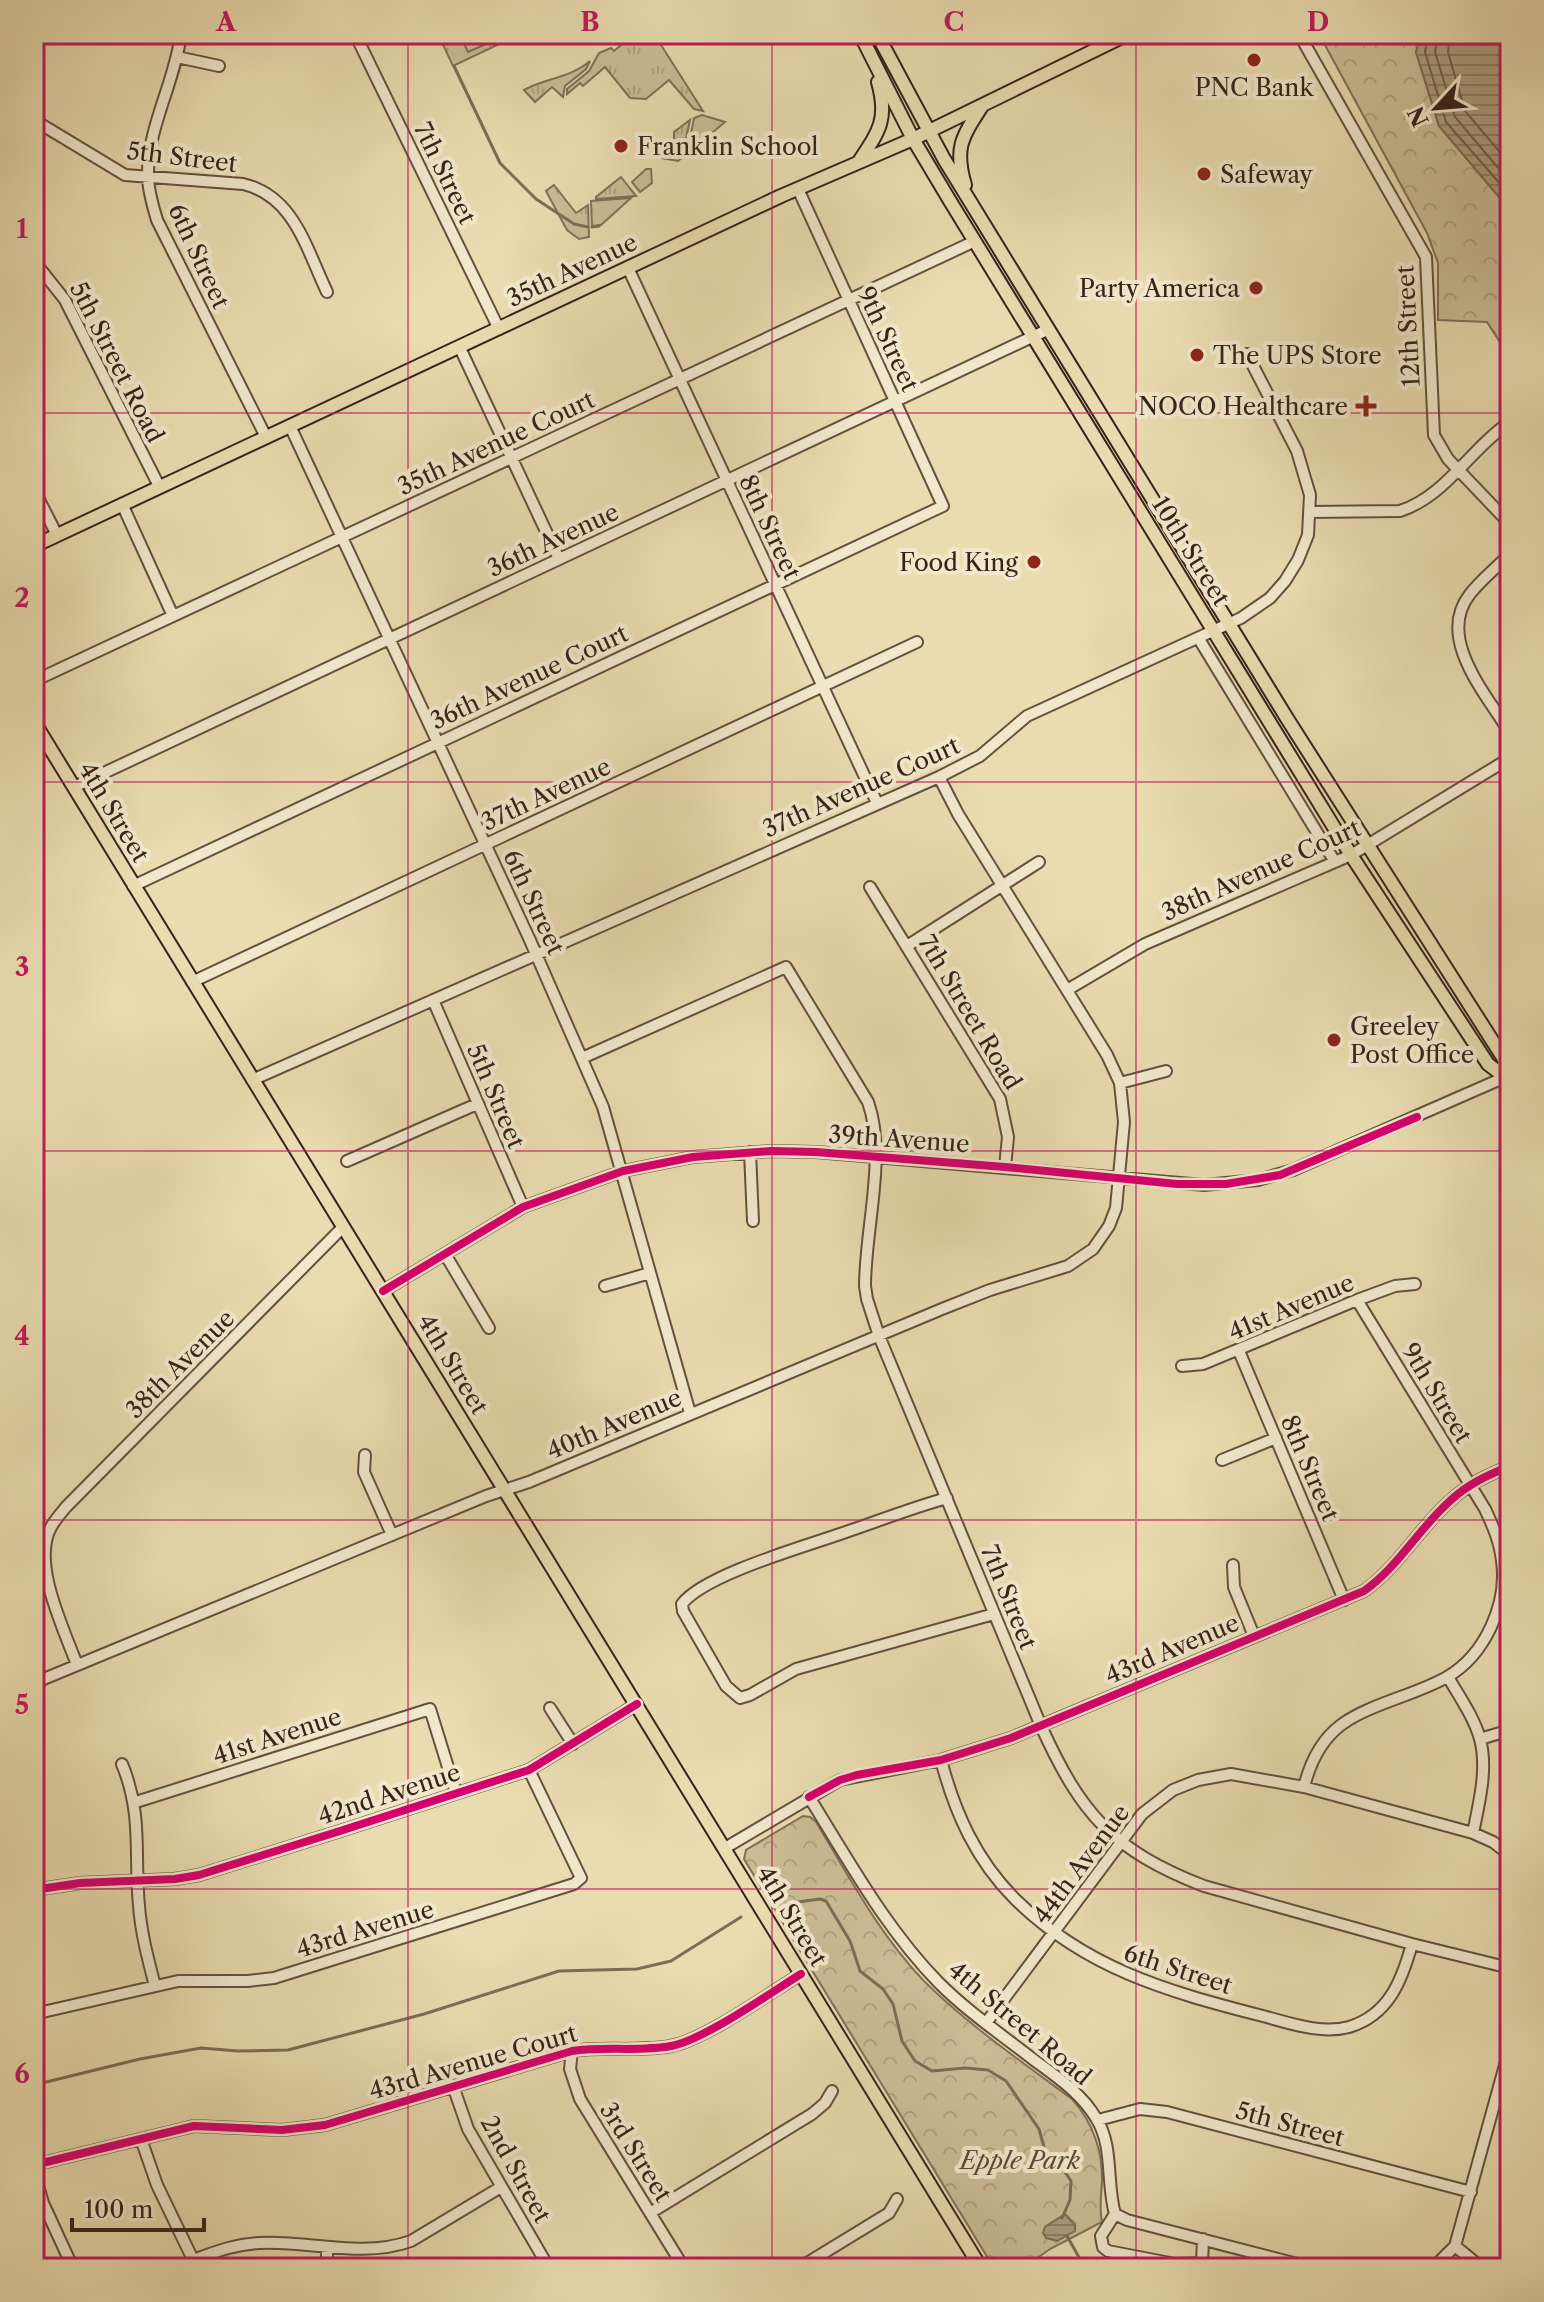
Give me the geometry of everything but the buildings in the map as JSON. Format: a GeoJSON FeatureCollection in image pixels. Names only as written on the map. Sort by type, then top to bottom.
{"type":"FeatureCollection","features":[{"type":"Feature","properties":{"kind":"main road","name":"10th Street"},"geometry":{"type":"LineString","coordinates":[[860,34],[913,139],[1351,855],[1488,1064],[1509,1079]]}},
{"type":"Feature","properties":{"kind":"main road","name":"10th Street"},"geometry":{"type":"LineString","coordinates":[[877,34],[928,132],[1229,625],[1504,1059],[1509,1079]]}},
{"type":"Feature","properties":{"kind":"main road","name":"35th Avenue"},"geometry":{"type":"LineString","coordinates":[[34,546],[798,189],[928,132],[1128,34]]}},
{"type":"Feature","properties":{"kind":"main road"},"geometry":{"type":"LineString","coordinates":[[859,161],[879,131],[883,119],[883,100],[871,55]]}},
{"type":"Feature","properties":{"kind":"main road"},"geometry":{"type":"LineString","coordinates":[[971,203],[958,153],[962,139],[982,106]]}},
{"type":"Feature","properties":{"kind":"main road","name":"4th Street"},"geometry":{"type":"LineString","coordinates":[[34,722],[981,2268]]}},
{"type":"Feature","properties":{"kind":"street","name":"6th Street"},"geometry":{"type":"LineString","coordinates":[[181,34],[152,141],[148,178],[157,220],[266,437]]}},
{"type":"Feature","properties":{"kind":"street","name":"7th Street"},"geometry":{"type":"LineString","coordinates":[[355,34],[499,329]]}},
{"type":"Feature","properties":{"kind":"street","name":"12th Street"},"geometry":{"type":"LineString","coordinates":[[1299,34],[1426,257],[1434,435],[1458,469],[1510,524]]}},
{"type":"Feature","properties":{"kind":"street"},"geometry":{"type":"LineString","coordinates":[[177,57],[219,66]]}},
{"type":"Feature","properties":{"kind":"street","name":"5th Street"},"geometry":{"type":"LineString","coordinates":[[34,120],[117,171],[148,178],[243,184],[268,192],[290,215],[327,292]]}},
{"type":"Feature","properties":{"kind":"street","name":"9th Street"},"geometry":{"type":"LineString","coordinates":[[798,189],[943,506]]}},
{"type":"Feature","properties":{"kind":"street","name":"35th Avenue Court"},"geometry":{"type":"LineString","coordinates":[[34,681],[975,241]]}},
{"type":"Feature","properties":{"kind":"street","name":"5th Street Road"},"geometry":{"type":"LineString","coordinates":[[34,261],[65,300],[159,486]]}},
{"type":"Feature","properties":{"kind":"street","name":"8th Street"},"geometry":{"type":"LineString","coordinates":[[628,268],[877,803]]}},
{"type":"Feature","properties":{"kind":"street","name":"36th Avenue"},"geometry":{"type":"LineString","coordinates":[[74,787],[1049,329]]}},
{"type":"Feature","properties":{"kind":"street"},"geometry":{"type":"LineString","coordinates":[[460,348],[559,559]]}},
{"type":"Feature","properties":{"kind":"street","name":"37th Avenue Court"},"geometry":{"type":"LineString","coordinates":[[252,1080],[939,777],[980,756],[1027,716],[1215,632],[1270,598],[1285,581],[1304,546],[1310,495],[1302,464],[1247,354]]}},
{"type":"Feature","properties":{"kind":"street"},"geometry":{"type":"LineString","coordinates":[[1310,512],[1400,511],[1423,501],[1510,422]]}},
{"type":"Feature","properties":{"kind":"street","name":"6th Street"},"geometry":{"type":"LineString","coordinates":[[290,426],[536,953],[603,1107],[690,1413]]}},
{"type":"Feature","properties":{"kind":"street"},"geometry":{"type":"LineString","coordinates":[[34,490],[57,535]]}},
{"type":"Feature","properties":{"kind":"street"},"geometry":{"type":"LineString","coordinates":[[122,504],[173,616]]}},
{"type":"Feature","properties":{"kind":"street","name":"36th Avenue Court"},"geometry":{"type":"LineString","coordinates":[[133,886],[943,506]]}},
{"type":"Feature","properties":{"kind":"street"},"geometry":{"type":"LineString","coordinates":[[1510,554],[1469,595],[1457,625],[1460,645],[1469,665],[1510,733]]}},
{"type":"Feature","properties":{"kind":"street","name":"10th Street"},"geometry":{"type":"LineString","coordinates":[[1199,639],[1335,862]]}},
{"type":"Feature","properties":{"kind":"street","name":"37th Avenue"},"geometry":{"type":"LineString","coordinates":[[192,982],[917,642]]}},
{"type":"Feature","properties":{"kind":"street","name":"38th Avenue Court"},"geometry":{"type":"LineString","coordinates":[[1067,990],[1145,944],[1351,855],[1510,758]]}},
{"type":"Feature","properties":{"kind":"street"},"geometry":{"type":"LineString","coordinates":[[939,777],[958,814],[1107,1055],[1120,1083],[1124,1122],[1118,1177]]}},
{"type":"Feature","properties":{"kind":"street"},"geometry":{"type":"LineString","coordinates":[[907,946],[1039,862]]}},
{"type":"Feature","properties":{"kind":"street","name":"7th Street Road"},"geometry":{"type":"LineString","coordinates":[[870,887],[1000,1099],[1008,1137],[1005,1167]]}},
{"type":"Feature","properties":{"kind":"street","name":"7th Street"},"geometry":{"type":"LineString","coordinates":[[582,1058],[786,967],[868,1102],[876,1132],[865,1286],[879,1336],[1041,1726],[1069,1783],[1088,1810],[1121,1842],[1178,1876],[1204,1886],[1510,1968]]}},
{"type":"Feature","properties":{"kind":"street","name":"5th Street"},"geometry":{"type":"LineString","coordinates":[[433,1000],[523,1207]]}},
{"type":"Feature","properties":{"kind":"street"},"geometry":{"type":"LineString","coordinates":[[1120,1083],[1166,1071]]}},
{"type":"Feature","properties":{"kind":"street","name":"39th Avenue"},"geometry":{"type":"LineString","coordinates":[[383,1291],[523,1207],[623,1171],[693,1157],[750,1152],[876,1157],[1204,1185],[1226,1184],[1280,1175],[1509,1079]]}},
{"type":"Feature","properties":{"kind":"street"},"geometry":{"type":"LineString","coordinates":[[347,1161],[477,1104]]}},
{"type":"Feature","properties":{"kind":"street"},"geometry":{"type":"LineString","coordinates":[[750,1152],[753,1221]]}},
{"type":"Feature","properties":{"kind":"street","name":"40th Avenue"},"geometry":{"type":"LineString","coordinates":[[34,1683],[990,1290],[1068,1266],[1093,1249],[1109,1226],[1116,1208],[1118,1177]]}},
{"type":"Feature","properties":{"kind":"street","name":"38th Avenue"},"geometry":{"type":"LineString","coordinates":[[77,1665],[47,1574],[45,1547],[49,1532],[66,1507],[343,1227]]}},
{"type":"Feature","properties":{"kind":"street"},"geometry":{"type":"LineString","coordinates":[[445,1254],[489,1328]]}},
{"type":"Feature","properties":{"kind":"street"},"geometry":{"type":"LineString","coordinates":[[605,1286],[650,1273]]}},
{"type":"Feature","properties":{"kind":"street","name":"41st Avenue"},"geometry":{"type":"LineString","coordinates":[[1182,1366],[1203,1364],[1357,1300],[1395,1286],[1415,1284]]}},
{"type":"Feature","properties":{"kind":"street","name":"9th Street"},"geometry":{"type":"LineString","coordinates":[[1357,1300],[1496,1533],[1502,1561],[1502,1590],[1492,1626],[1478,1648],[1448,1677]]}},
{"type":"Feature","properties":{"kind":"street","name":"8th Street"},"geometry":{"type":"LineString","coordinates":[[1239,1351],[1344,1600]]}},
{"type":"Feature","properties":{"kind":"street"},"geometry":{"type":"LineString","coordinates":[[1222,1460],[1276,1438]]}},
{"type":"Feature","properties":{"kind":"street"},"geometry":{"type":"LineString","coordinates":[[365,1455],[364,1472],[392,1535]]}},
{"type":"Feature","properties":{"kind":"street","name":"43rd Avenue"},"geometry":{"type":"LineString","coordinates":[[725,1848],[840,1780],[978,1750],[1364,1591],[1382,1578],[1449,1501],[1470,1485],[1510,1466]]}},
{"type":"Feature","properties":{"kind":"street"},"geometry":{"type":"LineString","coordinates":[[947,1498],[781,1553],[731,1573],[688,1596],[682,1604],[683,1611],[726,1686],[740,1698],[796,1669],[994,1614]]}},
{"type":"Feature","properties":{"kind":"street"},"geometry":{"type":"LineString","coordinates":[[1233,1565],[1234,1587],[1254,1636]]}},
{"type":"Feature","properties":{"kind":"street"},"geometry":{"type":"LineString","coordinates":[[1304,1787],[1316,1753],[1339,1726],[1448,1677],[1480,1739],[1483,1772],[1473,1833]]}},
{"type":"Feature","properties":{"kind":"street","name":"42nd Avenue"},"geometry":{"type":"LineString","coordinates":[[34,1890],[80,1883],[199,1875],[529,1770],[637,1704]]}},
{"type":"Feature","properties":{"kind":"street"},"geometry":{"type":"LineString","coordinates":[[550,1708],[573,1744]]}},
{"type":"Feature","properties":{"kind":"street","name":"41st Avenue"},"geometry":{"type":"LineString","coordinates":[[136,1802],[430,1709],[456,1793]]}},
{"type":"Feature","properties":{"kind":"street"},"geometry":{"type":"LineString","coordinates":[[1480,1739],[1510,1730]]}},
{"type":"Feature","properties":{"kind":"street","name":"6th Street"},"geometry":{"type":"LineString","coordinates":[[941,1760],[962,1825],[1012,1896],[1053,1933],[1108,1966],[1161,1988],[1293,2024],[1328,2029],[1352,2026],[1380,2010],[1397,1988],[1412,1944]]}},
{"type":"Feature","properties":{"kind":"street"},"geometry":{"type":"LineString","coordinates":[[122,1764],[136,1802],[143,1939],[155,1986]]}},
{"type":"Feature","properties":{"kind":"street","name":"43rd Avenue"},"geometry":{"type":"LineString","coordinates":[[34,2014],[178,1981],[248,1981],[285,1975],[574,1884],[581,1878],[529,1770]]}},
{"type":"Feature","properties":{"kind":"street","name":"44th Avenue"},"geometry":{"type":"LineString","coordinates":[[986,2023],[1142,1814],[1162,1797],[1198,1780],[1240,1775],[1304,1787],[1473,1833],[1493,1842],[1510,1855]]}},
{"type":"Feature","properties":{"kind":"street","name":"4th Street Road"},"geometry":{"type":"LineString","coordinates":[[809,1797],[884,1916],[915,1957],[940,1984],[986,2023],[1071,2087],[1098,2120],[1107,2146],[1110,2196],[1115,2214]]}},
{"type":"Feature","properties":{"kind":"street","name":"43rd Avenue Court"},"geometry":{"type":"LineString","coordinates":[[34,2165],[194,2126],[303,2129],[325,2125],[572,2051],[669,2047],[682,2043],[801,1974]]}},
{"type":"Feature","properties":{"kind":"street"},"geometry":{"type":"LineString","coordinates":[[1433,2268],[1455,2246],[1510,2047]]}},
{"type":"Feature","properties":{"kind":"street","name":"3rd Street"},"geometry":{"type":"LineString","coordinates":[[572,2051],[570,2069],[580,2099],[684,2268]]}},
{"type":"Feature","properties":{"kind":"street","name":"2nd Street"},"geometry":{"type":"LineString","coordinates":[[453,2086],[468,2129],[549,2268]]}},
{"type":"Feature","properties":{"kind":"street"},"geometry":{"type":"LineString","coordinates":[[650,2213],[812,2114],[825,2103],[832,2091]]}},
{"type":"Feature","properties":{"kind":"street","name":"5th Street"},"geometry":{"type":"LineString","coordinates":[[1098,2120],[1140,2109],[1167,2112],[1471,2192]]}},
{"type":"Feature","properties":{"kind":"street"},"geometry":{"type":"LineString","coordinates":[[141,2139],[157,2185],[195,2264],[244,2244],[285,2243],[380,2249],[404,2244],[501,2187]]}},
{"type":"Feature","properties":{"kind":"street"},"geometry":{"type":"LineString","coordinates":[[34,2172],[43,2203],[73,2268]]}},
{"type":"Feature","properties":{"kind":"street"},"geometry":{"type":"LineString","coordinates":[[799,2268],[889,2213],[897,2199]]}},
{"type":"Feature","properties":{"kind":"street"},"geometry":{"type":"LineString","coordinates":[[1203,2239],[1203,2265],[1175,2264],[1108,2251],[1103,2247],[1101,2236],[1115,2214],[1127,2220],[1203,2239],[1313,2268]]}},
{"type":"Feature","properties":{"kind":"street"},"geometry":{"type":"LineString","coordinates":[[1455,2246],[1482,2268]]}},
{"type":"Feature","properties":{"kind":"street"},"geometry":{"type":"LineString","coordinates":[[327,2248],[327,2268]]}},
{"type":"Feature","properties":{"kind":"green space"},"geometry":{"type":"Polygon","coordinates":[[[438,34],[520,34],[453,66],[438,34]]]}},
{"type":"Feature","properties":{"kind":"green space"},"geometry":{"type":"Polygon","coordinates":[[[459,34],[509,34],[468,52],[459,34]]]}},
{"type":"Feature","properties":{"kind":"green space"},"geometry":{"type":"Polygon","coordinates":[[[633,34],[654,34],[703,111],[694,109],[669,80],[646,99],[630,98],[605,67],[583,86],[580,83],[567,94],[567,89],[589,71],[599,53],[611,48],[614,51],[627,40],[630,42],[633,34]]]}},
{"type":"Feature","properties":{"kind":"green space"},"geometry":{"type":"Polygon","coordinates":[[[1319,34],[1421,34],[1416,52],[1439,126],[1499,197],[1510,204],[1510,351],[1507,353],[1487,322],[1438,320],[1438,263],[1427,233],[1319,34]]]}},
{"type":"Feature","properties":{"kind":"green space"},"geometry":{"type":"Polygon","coordinates":[[[590,61],[586,69],[565,86],[563,97],[552,87],[535,102],[524,90],[574,71],[590,61]]]}},
{"type":"Feature","properties":{"kind":"green space"},"geometry":{"type":"Polygon","coordinates":[[[702,115],[725,122],[687,154],[694,118],[702,115]]]}},
{"type":"Feature","properties":{"kind":"green space"},"geometry":{"type":"Polygon","coordinates":[[[690,120],[682,158],[678,161],[656,157],[654,152],[674,142],[674,132],[690,120]]]}},
{"type":"Feature","properties":{"kind":"green space"},"geometry":{"type":"Polygon","coordinates":[[[646,169],[651,169],[652,183],[640,192],[632,182],[646,169]]]}},
{"type":"Feature","properties":{"kind":"green space"},"geometry":{"type":"Polygon","coordinates":[[[621,177],[636,196],[596,199],[596,197],[621,177]]]}},
{"type":"Feature","properties":{"kind":"green space"},"geometry":{"type":"Polygon","coordinates":[[[554,185],[576,213],[588,205],[589,237],[579,239],[567,230],[546,191],[554,185]]]}},
{"type":"Feature","properties":{"kind":"green space"},"geometry":{"type":"Polygon","coordinates":[[[631,198],[601,225],[592,226],[591,201],[631,198]]]}},
{"type":"Feature","properties":{"kind":"green space","name":"Epple Park"},"geometry":{"type":"Polygon","coordinates":[[[803,1816],[816,1822],[878,1924],[923,1980],[976,2027],[1072,2099],[1079,2108],[1091,2128],[1098,2149],[1102,2171],[1102,2222],[1050,2249],[1023,2268],[994,2268],[744,1859],[746,1850],[803,1816]]]}},
{"type":"Feature","properties":{"kind":"water"},"geometry":{"type":"Polygon","coordinates":[[[1421,34],[1510,34],[1510,204],[1499,197],[1439,126],[1416,52],[1421,34]]]}},
{"type":"Feature","properties":{"kind":"water"},"geometry":{"type":"Polygon","coordinates":[[[1065,2214],[1075,2225],[1075,2231],[1057,2241],[1046,2238],[1043,2233],[1045,2227],[1065,2214]]]}},
{"type":"Feature","properties":{"kind":"waterway"},"geometry":{"type":"LineString","coordinates":[[454,66],[500,163],[536,199],[574,224],[588,227]]}},
{"type":"Feature","properties":{"kind":"waterway"},"geometry":{"type":"LineString","coordinates":[[592,227],[599,226]]}},
{"type":"Feature","properties":{"kind":"waterway"},"geometry":{"type":"LineString","coordinates":[[791,1903],[826,1901],[850,1941],[860,1971],[883,1989],[893,2004],[902,2041],[915,2061],[932,2071],[965,2068],[988,2070],[1006,2081],[1039,2129],[1046,2154],[1061,2166],[1071,2181],[1070,2200],[1062,2218]]}},
{"type":"Feature","properties":{"kind":"waterway"},"geometry":{"type":"LineString","coordinates":[[34,2085],[140,2059],[201,2048],[288,2050],[424,2014],[559,1971],[637,1969],[671,1961],[741,1917]]}},
{"type":"Feature","properties":{"kind":"waterway"},"geometry":{"type":"LineString","coordinates":[[1067,2236],[1085,2268]]}},
{"type":"Feature","properties":{"kind":"cycle path"},"geometry":{"type":"LineString","coordinates":[[383,1291],[523,1207],[623,1171],[693,1157],[771,1151],[816,1152],[1177,1184],[1226,1184],[1280,1175],[1417,1117]]}},
{"type":"Feature","properties":{"kind":"cycle path"},"geometry":{"type":"LineString","coordinates":[[809,1797],[840,1780],[857,1775],[941,1760],[1011,1738],[1364,1591],[1388,1570],[1458,1494],[1510,1466]]}},
{"type":"Feature","properties":{"kind":"cycle path"},"geometry":{"type":"LineString","coordinates":[[34,1890],[80,1883],[199,1875],[529,1770],[637,1704]]}},
{"type":"Feature","properties":{"kind":"cycle path"},"geometry":{"type":"LineString","coordinates":[[34,2165],[194,2126],[282,2130],[325,2125],[572,2051],[671,2046],[718,2026],[801,1974]]}},
{"type":"Feature","properties":{"kind":"place","name":"PNC Bank"},"geometry":{"type":"Point","coordinates":[1254,60]}},
{"type":"Feature","properties":{"kind":"place","name":"Franklin School"},"geometry":{"type":"Point","coordinates":[621,146]}},
{"type":"Feature","properties":{"kind":"place","name":"Safeway"},"geometry":{"type":"Point","coordinates":[1204,174]}},
{"type":"Feature","properties":{"kind":"place","name":"Party America"},"geometry":{"type":"Point","coordinates":[1256,288]}},
{"type":"Feature","properties":{"kind":"place","name":"The UPS Store"},"geometry":{"type":"Point","coordinates":[1197,355]}},
{"type":"Feature","properties":{"kind":"place","name":"NOCO Healthcare"},"geometry":{"type":"Point","coordinates":[1366,406]}},
{"type":"Feature","properties":{"kind":"place","name":"Food King"},"geometry":{"type":"Point","coordinates":[1034,562]}},
{"type":"Feature","properties":{"kind":"place","name":"Greeley Post Office"},"geometry":{"type":"Point","coordinates":[1334,1040]}}]}
